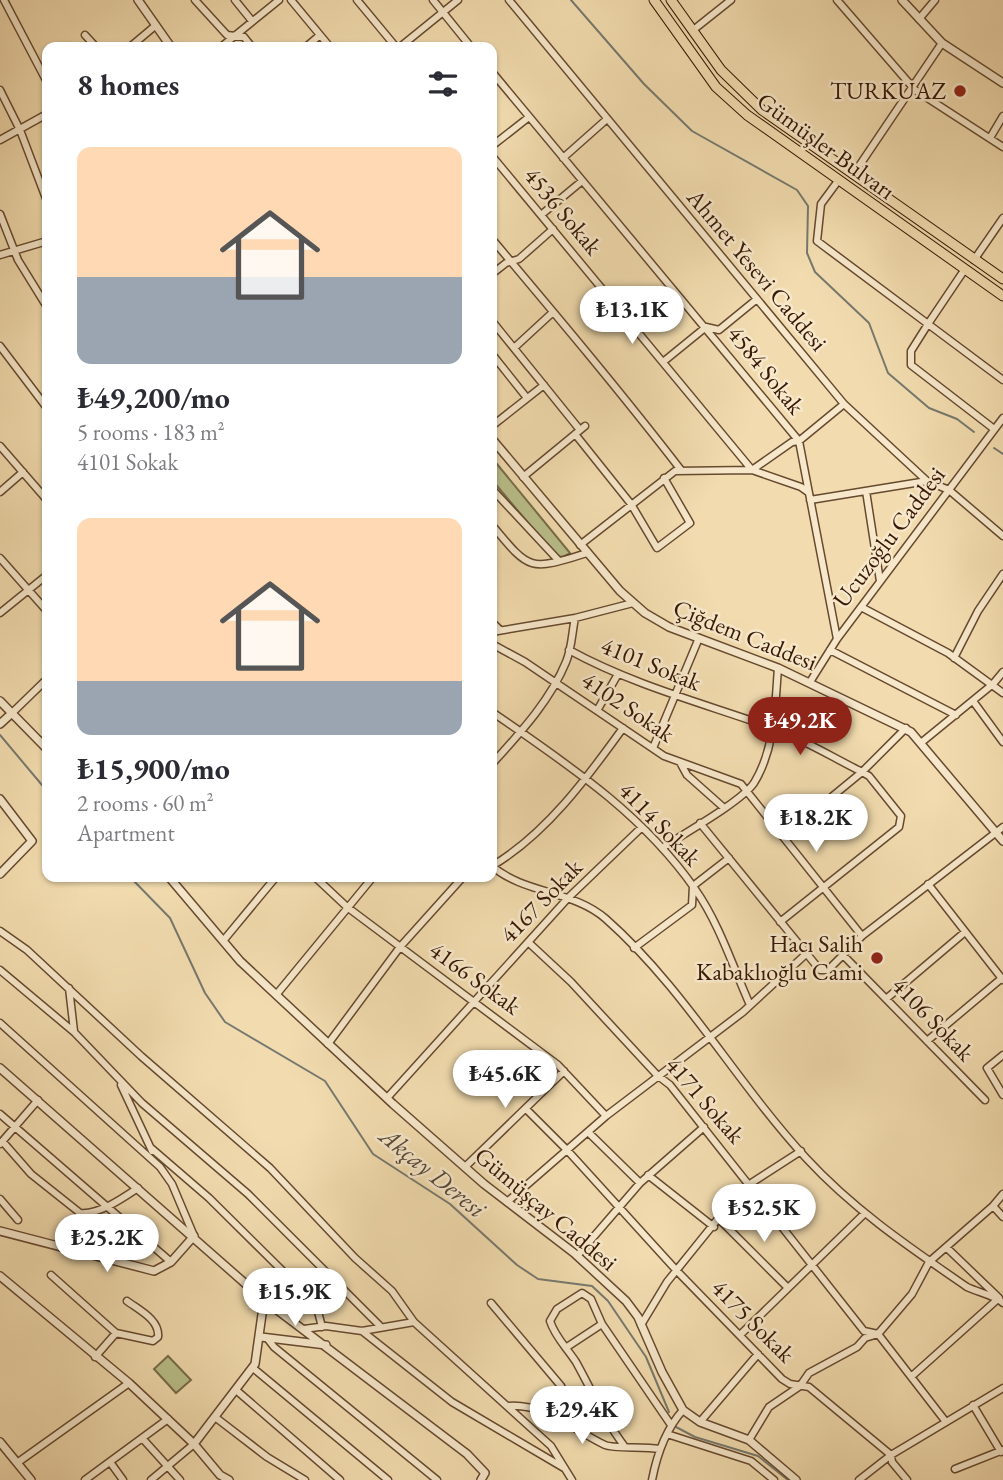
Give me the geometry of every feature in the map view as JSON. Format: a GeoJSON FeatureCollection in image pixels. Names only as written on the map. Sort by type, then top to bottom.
{"type":"FeatureCollection","features":[{"type":"Feature","properties":{"kind":"main road","name":"Gümüşler Bulvarı"},"geometry":{"type":"LineString","coordinates":[[654,0],[716,87],[781,141],[1003,296]]}},
{"type":"Feature","properties":{"kind":"main road","name":"Gümüşler Bulvarı"},"geometry":{"type":"LineString","coordinates":[[671,0],[731,83],[790,133],[1003,279]]}},
{"type":"Feature","properties":{"kind":"street"},"geometry":{"type":"LineString","coordinates":[[4,0],[42,72]]}},
{"type":"Feature","properties":{"kind":"street"},"geometry":{"type":"LineString","coordinates":[[138,0],[168,42]]}},
{"type":"Feature","properties":{"kind":"street"},"geometry":{"type":"LineString","coordinates":[[195,0],[227,35],[244,37],[248,42]]}},
{"type":"Feature","properties":{"kind":"street"},"geometry":{"type":"LineString","coordinates":[[235,0],[252,21]]}},
{"type":"Feature","properties":{"kind":"street"},"geometry":{"type":"LineString","coordinates":[[227,42],[279,0]]}},
{"type":"Feature","properties":{"kind":"street"},"geometry":{"type":"LineString","coordinates":[[291,0],[326,42]]}},
{"type":"Feature","properties":{"kind":"street"},"geometry":{"type":"LineString","coordinates":[[357,0],[394,42]]}},
{"type":"Feature","properties":{"kind":"street"},"geometry":{"type":"LineString","coordinates":[[433,0],[467,42]]}},
{"type":"Feature","properties":{"kind":"street"},"geometry":{"type":"LineString","coordinates":[[404,42],[458,0]]}},
{"type":"Feature","properties":{"kind":"street","name":"Ahmet Yesevi Caddesi"},"geometry":{"type":"LineString","coordinates":[[509,0],[844,404],[928,481],[949,490],[1003,536]]}},
{"type":"Feature","properties":{"kind":"street"},"geometry":{"type":"LineString","coordinates":[[692,31],[731,0]]}},
{"type":"Feature","properties":{"kind":"street"},"geometry":{"type":"LineString","coordinates":[[837,0],[912,87],[1003,147]]}},
{"type":"Feature","properties":{"kind":"street"},"geometry":{"type":"LineString","coordinates":[[902,0],[942,43],[1003,83]]}},
{"type":"Feature","properties":{"kind":"street"},"geometry":{"type":"LineString","coordinates":[[919,19],[935,0]]}},
{"type":"Feature","properties":{"kind":"street"},"geometry":{"type":"LineString","coordinates":[[136,42],[155,26]]}},
{"type":"Feature","properties":{"kind":"street"},"geometry":{"type":"LineString","coordinates":[[85,35],[91,42]]}},
{"type":"Feature","properties":{"kind":"street"},"geometry":{"type":"LineString","coordinates":[[312,42],[320,35]]}},
{"type":"Feature","properties":{"kind":"street"},"geometry":{"type":"LineString","coordinates":[[853,175],[942,43]]}},
{"type":"Feature","properties":{"kind":"street","name":"4584 Sokak"},"geometry":{"type":"LineString","coordinates":[[497,78],[799,441],[837,639]]}},
{"type":"Feature","properties":{"kind":"street"},"geometry":{"type":"LineString","coordinates":[[0,90],[20,130],[42,188]]}},
{"type":"Feature","properties":{"kind":"street"},"geometry":{"type":"LineString","coordinates":[[989,138],[1003,116]]}},
{"type":"Feature","properties":{"kind":"street"},"geometry":{"type":"LineString","coordinates":[[0,140],[42,117]]}},
{"type":"Feature","properties":{"kind":"street"},"geometry":{"type":"LineString","coordinates":[[497,142],[529,117]]}},
{"type":"Feature","properties":{"kind":"street"},"geometry":{"type":"LineString","coordinates":[[563,158],[607,119]]}},
{"type":"Feature","properties":{"kind":"street","name":"4536 Sokak"},"geometry":{"type":"LineString","coordinates":[[497,162],[752,470]]}},
{"type":"Feature","properties":{"kind":"street"},"geometry":{"type":"LineString","coordinates":[[541,215],[582,181]]}},
{"type":"Feature","properties":{"kind":"street"},"geometry":{"type":"LineString","coordinates":[[838,181],[821,204],[817,241],[1003,380]]}},
{"type":"Feature","properties":{"kind":"street"},"geometry":{"type":"LineString","coordinates":[[0,214],[14,251],[42,299]]}},
{"type":"Feature","properties":{"kind":"street"},"geometry":{"type":"LineString","coordinates":[[974,260],[1003,218]]}},
{"type":"Feature","properties":{"kind":"street"},"geometry":{"type":"LineString","coordinates":[[497,270],[553,229]]}},
{"type":"Feature","properties":{"kind":"street"},"geometry":{"type":"LineString","coordinates":[[0,255],[42,243]]}},
{"type":"Feature","properties":{"kind":"street"},"geometry":{"type":"LineString","coordinates":[[497,245],[617,387],[681,470]]}},
{"type":"Feature","properties":{"kind":"street"},"geometry":{"type":"LineString","coordinates":[[965,269],[911,351],[911,365],[994,429]]}},
{"type":"Feature","properties":{"kind":"street"},"geometry":{"type":"LineString","coordinates":[[663,362],[706,327],[719,330],[757,299]]}},
{"type":"Feature","properties":{"kind":"street"},"geometry":{"type":"LineString","coordinates":[[514,348],[552,313]]}},
{"type":"Feature","properties":{"kind":"street"},"geometry":{"type":"LineString","coordinates":[[497,327],[580,430],[631,504],[657,548],[690,523],[664,478]]}},
{"type":"Feature","properties":{"kind":"street"},"geometry":{"type":"LineString","coordinates":[[0,346],[42,395]]}},
{"type":"Feature","properties":{"kind":"street"},"geometry":{"type":"LineString","coordinates":[[497,360],[527,398]]}},
{"type":"Feature","properties":{"kind":"street"},"geometry":{"type":"LineString","coordinates":[[497,422],[544,385]]}},
{"type":"Feature","properties":{"kind":"street"},"geometry":{"type":"LineString","coordinates":[[752,470],[792,442],[799,441],[844,404]]}},
{"type":"Feature","properties":{"kind":"street","name":"Ucuzoğlu Caddesi"},"geometry":{"type":"LineString","coordinates":[[810,682],[880,580],[1003,418]]}},
{"type":"Feature","properties":{"kind":"street"},"geometry":{"type":"LineString","coordinates":[[523,477],[580,430]]}},
{"type":"Feature","properties":{"kind":"street","name":"Çiğdem Caddesi"},"geometry":{"type":"LineString","coordinates":[[497,445],[580,545],[633,603],[662,624],[778,668],[905,729],[922,742],[1000,830],[1003,841]]}},
{"type":"Feature","properties":{"kind":"street"},"geometry":{"type":"LineString","coordinates":[[0,446],[42,494]]}},
{"type":"Feature","properties":{"kind":"street"},"geometry":{"type":"LineString","coordinates":[[580,545],[664,478],[681,470],[752,470],[801,486],[809,496],[866,491],[928,481]]}},
{"type":"Feature","properties":{"kind":"street"},"geometry":{"type":"LineString","coordinates":[[0,492],[23,472]]}},
{"type":"Feature","properties":{"kind":"street"},"geometry":{"type":"LineString","coordinates":[[866,491],[880,580]]}},
{"type":"Feature","properties":{"kind":"street"},"geometry":{"type":"LineString","coordinates":[[497,494],[559,561]]}},
{"type":"Feature","properties":{"kind":"street"},"geometry":{"type":"LineString","coordinates":[[497,531],[525,563],[539,565],[587,553]]}},
{"type":"Feature","properties":{"kind":"street"},"geometry":{"type":"LineString","coordinates":[[0,558],[42,605]]}},
{"type":"Feature","properties":{"kind":"street"},"geometry":{"type":"LineString","coordinates":[[954,657],[978,611],[1003,574]]}},
{"type":"Feature","properties":{"kind":"street"},"geometry":{"type":"LineString","coordinates":[[1,611],[42,579]]}},
{"type":"Feature","properties":{"kind":"street"},"geometry":{"type":"LineString","coordinates":[[497,631],[575,618],[633,603]]}},
{"type":"Feature","properties":{"kind":"street"},"geometry":{"type":"LineString","coordinates":[[861,607],[954,657],[1003,693]]}},
{"type":"Feature","properties":{"kind":"street"},"geometry":{"type":"LineString","coordinates":[[497,758],[520,732],[556,682],[569,650],[575,618]]}},
{"type":"Feature","properties":{"kind":"street"},"geometry":{"type":"LineString","coordinates":[[653,748],[698,638]]}},
{"type":"Feature","properties":{"kind":"street","name":"4102 Sokak"},"geometry":{"type":"LineString","coordinates":[[497,647],[598,709],[653,748],[680,763],[741,784],[748,789]]}},
{"type":"Feature","properties":{"kind":"street","name":"4101 Sokak"},"geometry":{"type":"LineString","coordinates":[[569,650],[675,697],[773,728],[862,772],[869,776],[901,816],[901,821],[780,922]]}},
{"type":"Feature","properties":{"kind":"street"},"geometry":{"type":"LineString","coordinates":[[830,650],[956,715]]}},
{"type":"Feature","properties":{"kind":"street"},"geometry":{"type":"LineString","coordinates":[[662,848],[748,789],[760,770],[773,728],[778,668]]}},
{"type":"Feature","properties":{"kind":"street"},"geometry":{"type":"LineString","coordinates":[[922,742],[993,684],[1003,671]]}},
{"type":"Feature","properties":{"kind":"street"},"geometry":{"type":"LineString","coordinates":[[598,709],[618,674]]}},
{"type":"Feature","properties":{"kind":"street"},"geometry":{"type":"LineString","coordinates":[[0,723],[42,684]]}},
{"type":"Feature","properties":{"kind":"street"},"geometry":{"type":"LineString","coordinates":[[0,701],[42,744]]}},
{"type":"Feature","properties":{"kind":"street"},"geometry":{"type":"LineString","coordinates":[[972,701],[1003,742]]}},
{"type":"Feature","properties":{"kind":"street","name":"4114 Sokak"},"geometry":{"type":"LineString","coordinates":[[497,716],[622,806],[662,848],[693,886],[706,908],[750,1004]]}},
{"type":"Feature","properties":{"kind":"street"},"geometry":{"type":"LineString","coordinates":[[497,862],[534,832],[586,779],[623,728]]}},
{"type":"Feature","properties":{"kind":"street"},"geometry":{"type":"LineString","coordinates":[[784,836],[862,772],[905,729]]}},
{"type":"Feature","properties":{"kind":"street"},"geometry":{"type":"LineString","coordinates":[[680,763],[687,775],[723,807]]}},
{"type":"Feature","properties":{"kind":"street"},"geometry":{"type":"LineString","coordinates":[[748,789],[862,936]]}},
{"type":"Feature","properties":{"kind":"street"},"geometry":{"type":"LineString","coordinates":[[0,799],[32,841],[0,873]]}},
{"type":"Feature","properties":{"kind":"street"},"geometry":{"type":"LineString","coordinates":[[700,823],[806,954],[825,972],[862,936],[1000,830]]}},
{"type":"Feature","properties":{"kind":"street","name":"4167 Sokak"},"geometry":{"type":"LineString","coordinates":[[387,1098],[568,898],[642,827]]}},
{"type":"Feature","properties":{"kind":"street"},"geometry":{"type":"LineString","coordinates":[[634,948],[692,905],[693,886],[729,858]]}},
{"type":"Feature","properties":{"kind":"street"},"geometry":{"type":"LineString","coordinates":[[497,870],[502,875],[568,898],[597,912],[634,948],[801,1151],[863,1215],[929,1262],[982,1295],[1001,1300]]}},
{"type":"Feature","properties":{"kind":"street","name":"Gümüşçay Caddesi"},"geometry":{"type":"LineString","coordinates":[[173,882],[222,941],[328,1044],[465,1167],[578,1256],[626,1301],[684,1410],[700,1422],[749,1440],[796,1480]]}},
{"type":"Feature","properties":{"kind":"street"},"geometry":{"type":"LineString","coordinates":[[222,941],[272,882]]}},
{"type":"Feature","properties":{"kind":"street","name":"4166 Sokak"},"geometry":{"type":"LineString","coordinates":[[320,882],[347,907],[474,1000],[564,1071],[606,1116]]}},
{"type":"Feature","properties":{"kind":"street"},"geometry":{"type":"LineString","coordinates":[[276,995],[369,882]]}},
{"type":"Feature","properties":{"kind":"street"},"geometry":{"type":"LineString","coordinates":[[328,1044],[400,947],[456,883]]}},
{"type":"Feature","properties":{"kind":"street"},"geometry":{"type":"LineString","coordinates":[[927,1041],[1002,979],[928,884]]}},
{"type":"Feature","properties":{"kind":"street"},"geometry":{"type":"LineString","coordinates":[[0,931],[27,950],[270,1168],[355,1258],[392,1292],[414,1322],[551,1446],[569,1471],[572,1480]]}},
{"type":"Feature","properties":{"kind":"street"},"geometry":{"type":"LineString","coordinates":[[886,999],[965,932]]}},
{"type":"Feature","properties":{"kind":"street","name":"4171 Sokak"},"geometry":{"type":"LineString","coordinates":[[528,942],[571,982],[657,1075],[670,1085],[751,1184],[864,1331],[878,1334],[946,1422]]}},
{"type":"Feature","properties":{"kind":"street"},"geometry":{"type":"LineString","coordinates":[[507,1202],[606,1116],[750,1004],[806,954]]}},
{"type":"Feature","properties":{"kind":"street","name":"4106 Sokak"},"geometry":{"type":"LineString","coordinates":[[844,955],[985,1101]]}},
{"type":"Feature","properties":{"kind":"street"},"geometry":{"type":"LineString","coordinates":[[0,970],[74,1032],[119,1080],[248,1194],[380,1326]]}},
{"type":"Feature","properties":{"kind":"street"},"geometry":{"type":"LineString","coordinates":[[69,988],[74,1032]]}},
{"type":"Feature","properties":{"kind":"street"},"geometry":{"type":"LineString","coordinates":[[0,1023],[160,1167]]}},
{"type":"Feature","properties":{"kind":"street"},"geometry":{"type":"LineString","coordinates":[[1003,1055],[987,1069],[991,1080],[1003,1095]]}},
{"type":"Feature","properties":{"kind":"street"},"geometry":{"type":"LineString","coordinates":[[0,1068],[264,1300],[327,1345],[467,1454],[485,1473],[481,1480]]}},
{"type":"Feature","properties":{"kind":"street"},"geometry":{"type":"LineString","coordinates":[[465,1167],[564,1071]]}},
{"type":"Feature","properties":{"kind":"street"},"geometry":{"type":"LineString","coordinates":[[119,1080],[160,1167],[172,1184],[194,1236]]}},
{"type":"Feature","properties":{"kind":"street"},"geometry":{"type":"LineString","coordinates":[[38,1100],[1,1143],[32,1174],[80,1213],[93,1212],[138,1188]]}},
{"type":"Feature","properties":{"kind":"street","name":"4175 Sokak"},"geometry":{"type":"LineString","coordinates":[[526,1109],[782,1379],[809,1387],[891,1455],[892,1462],[907,1480]]}},
{"type":"Feature","properties":{"kind":"street"},"geometry":{"type":"LineString","coordinates":[[0,1114],[172,1262]]}},
{"type":"Feature","properties":{"kind":"street"},"geometry":{"type":"LineString","coordinates":[[578,1256],[640,1182],[705,1127]]}},
{"type":"Feature","properties":{"kind":"street"},"geometry":{"type":"LineString","coordinates":[[588,1132],[640,1182]]}},
{"type":"Feature","properties":{"kind":"street"},"geometry":{"type":"LineString","coordinates":[[151,1148],[209,1198],[316,1304],[322,1327]]}},
{"type":"Feature","properties":{"kind":"street"},"geometry":{"type":"LineString","coordinates":[[641,1325],[677,1271],[742,1189],[801,1151]]}},
{"type":"Feature","properties":{"kind":"street"},"geometry":{"type":"LineString","coordinates":[[648,1175],[714,1227]]}},
{"type":"Feature","properties":{"kind":"street"},"geometry":{"type":"LineString","coordinates":[[749,1440],[769,1407],[800,1386],[809,1373],[857,1347],[865,1338],[878,1334],[912,1294],[929,1262],[1003,1194]]}},
{"type":"Feature","properties":{"kind":"street"},"geometry":{"type":"LineString","coordinates":[[0,1199],[18,1220]]}},
{"type":"Feature","properties":{"kind":"street"},"geometry":{"type":"LineString","coordinates":[[993,1206],[1003,1217]]}},
{"type":"Feature","properties":{"kind":"street"},"geometry":{"type":"LineString","coordinates":[[740,1335],[863,1215]]}},
{"type":"Feature","properties":{"kind":"street"},"geometry":{"type":"LineString","coordinates":[[720,1220],[788,1288]]}},
{"type":"Feature","properties":{"kind":"street"},"geometry":{"type":"LineString","coordinates":[[0,1231],[155,1271],[172,1262],[194,1236]]}},
{"type":"Feature","properties":{"kind":"street"},"geometry":{"type":"LineString","coordinates":[[946,1247],[1001,1300]]}},
{"type":"Feature","properties":{"kind":"street"},"geometry":{"type":"LineString","coordinates":[[51,1275],[116,1333],[153,1341],[158,1337],[159,1330],[152,1320],[127,1301]]}},
{"type":"Feature","properties":{"kind":"street"},"geometry":{"type":"LineString","coordinates":[[0,1276],[129,1383],[194,1444],[220,1475],[229,1480]]}},
{"type":"Feature","properties":{"kind":"street"},"geometry":{"type":"LineString","coordinates":[[625,1447],[567,1347],[554,1333],[552,1315],[582,1293],[591,1299],[602,1324],[671,1425]]}},
{"type":"Feature","properties":{"kind":"street"},"geometry":{"type":"LineString","coordinates":[[151,1480],[194,1444],[253,1368],[264,1337],[264,1300]]}},
{"type":"Feature","properties":{"kind":"street"},"geometry":{"type":"LineString","coordinates":[[912,1376],[1001,1300]]}},
{"type":"Feature","properties":{"kind":"street"},"geometry":{"type":"LineString","coordinates":[[491,1303],[561,1386],[582,1430]]}},
{"type":"Feature","properties":{"kind":"street"},"geometry":{"type":"LineString","coordinates":[[304,1329],[322,1327],[362,1331],[414,1322]]}},
{"type":"Feature","properties":{"kind":"street"},"geometry":{"type":"LineString","coordinates":[[567,1347],[602,1324]]}},
{"type":"Feature","properties":{"kind":"street"},"geometry":{"type":"LineString","coordinates":[[362,1331],[452,1402],[569,1471]]}},
{"type":"Feature","properties":{"kind":"street"},"geometry":{"type":"LineString","coordinates":[[95,1357],[116,1333]]}},
{"type":"Feature","properties":{"kind":"street"},"geometry":{"type":"LineString","coordinates":[[264,1337],[327,1345]]}},
{"type":"Feature","properties":{"kind":"street"},"geometry":{"type":"LineString","coordinates":[[264,1337],[274,1348],[437,1480]]}},
{"type":"Feature","properties":{"kind":"street"},"geometry":{"type":"LineString","coordinates":[[700,1422],[758,1354]]}},
{"type":"Feature","properties":{"kind":"street"},"geometry":{"type":"LineString","coordinates":[[253,1368],[388,1480]]}},
{"type":"Feature","properties":{"kind":"street"},"geometry":{"type":"LineString","coordinates":[[17,1463],[129,1383]]}},
{"type":"Feature","properties":{"kind":"street"},"geometry":{"type":"LineString","coordinates":[[859,1480],[882,1465],[891,1455],[1003,1388]]}},
{"type":"Feature","properties":{"kind":"street"},"geometry":{"type":"LineString","coordinates":[[236,1390],[340,1480]]}},
{"type":"Feature","properties":{"kind":"street"},"geometry":{"type":"LineString","coordinates":[[508,1406],[523,1405],[582,1430],[605,1445],[659,1449]]}},
{"type":"Feature","properties":{"kind":"street"},"geometry":{"type":"LineString","coordinates":[[955,1469],[1002,1451],[974,1405]]}},
{"type":"Feature","properties":{"kind":"street"},"geometry":{"type":"LineString","coordinates":[[652,1480],[659,1449],[671,1425],[684,1410]]}},
{"type":"Feature","properties":{"kind":"street"},"geometry":{"type":"LineString","coordinates":[[215,1417],[267,1457],[305,1480]]}},
{"type":"Feature","properties":{"kind":"street"},"geometry":{"type":"LineString","coordinates":[[85,1480],[168,1419]]}},
{"type":"Feature","properties":{"kind":"street"},"geometry":{"type":"LineString","coordinates":[[667,1434],[751,1461],[774,1480]]}},
{"type":"Feature","properties":{"kind":"street"},"geometry":{"type":"LineString","coordinates":[[142,1438],[180,1480]]}},
{"type":"Feature","properties":{"kind":"street"},"geometry":{"type":"LineString","coordinates":[[0,1442],[31,1480]]}},
{"type":"Feature","properties":{"kind":"street"},"geometry":{"type":"LineString","coordinates":[[110,1462],[123,1480]]}},
{"type":"Feature","properties":{"kind":"green space"},"geometry":{"type":"Polygon","coordinates":[[[497,464],[570,553],[563,557],[556,556],[497,486],[497,464]]]}},
{"type":"Feature","properties":{"kind":"green space"},"geometry":{"type":"Polygon","coordinates":[[[168,1356],[191,1380],[176,1393],[154,1369],[168,1356]]]}},
{"type":"Feature","properties":{"kind":"waterway"},"geometry":{"type":"LineString","coordinates":[[571,0],[644,84],[692,131],[797,190],[808,206],[807,253],[815,272],[869,323],[888,373],[929,408],[957,419],[974,432]]}},
{"type":"Feature","properties":{"kind":"waterway"},"geometry":{"type":"LineString","coordinates":[[994,448],[1003,454]]}},
{"type":"Feature","properties":{"kind":"waterway","name":"Akçay Deresi"},"geometry":{"type":"LineString","coordinates":[[0,735],[42,785]]}},
{"type":"Feature","properties":{"kind":"waterway","name":"Akçay Deresi"},"geometry":{"type":"LineString","coordinates":[[135,882],[170,918],[205,993],[225,1022],[325,1081],[373,1154],[450,1204],[517,1265],[538,1279],[592,1286],[608,1301],[646,1357],[669,1412]]}},
{"type":"Feature","properties":{"kind":"waterway","name":"Akçay Deresi"},"geometry":{"type":"LineString","coordinates":[[676,1427],[695,1437],[758,1456],[788,1480]]}},
{"type":"Feature","properties":{"kind":"place","name":"TURKUAZ"},"geometry":{"type":"Point","coordinates":[960,91]}},
{"type":"Feature","properties":{"kind":"place","name":"Hacı Salih Kabaklıoğlu Cami"},"geometry":{"type":"Point","coordinates":[877,958]}}]}
